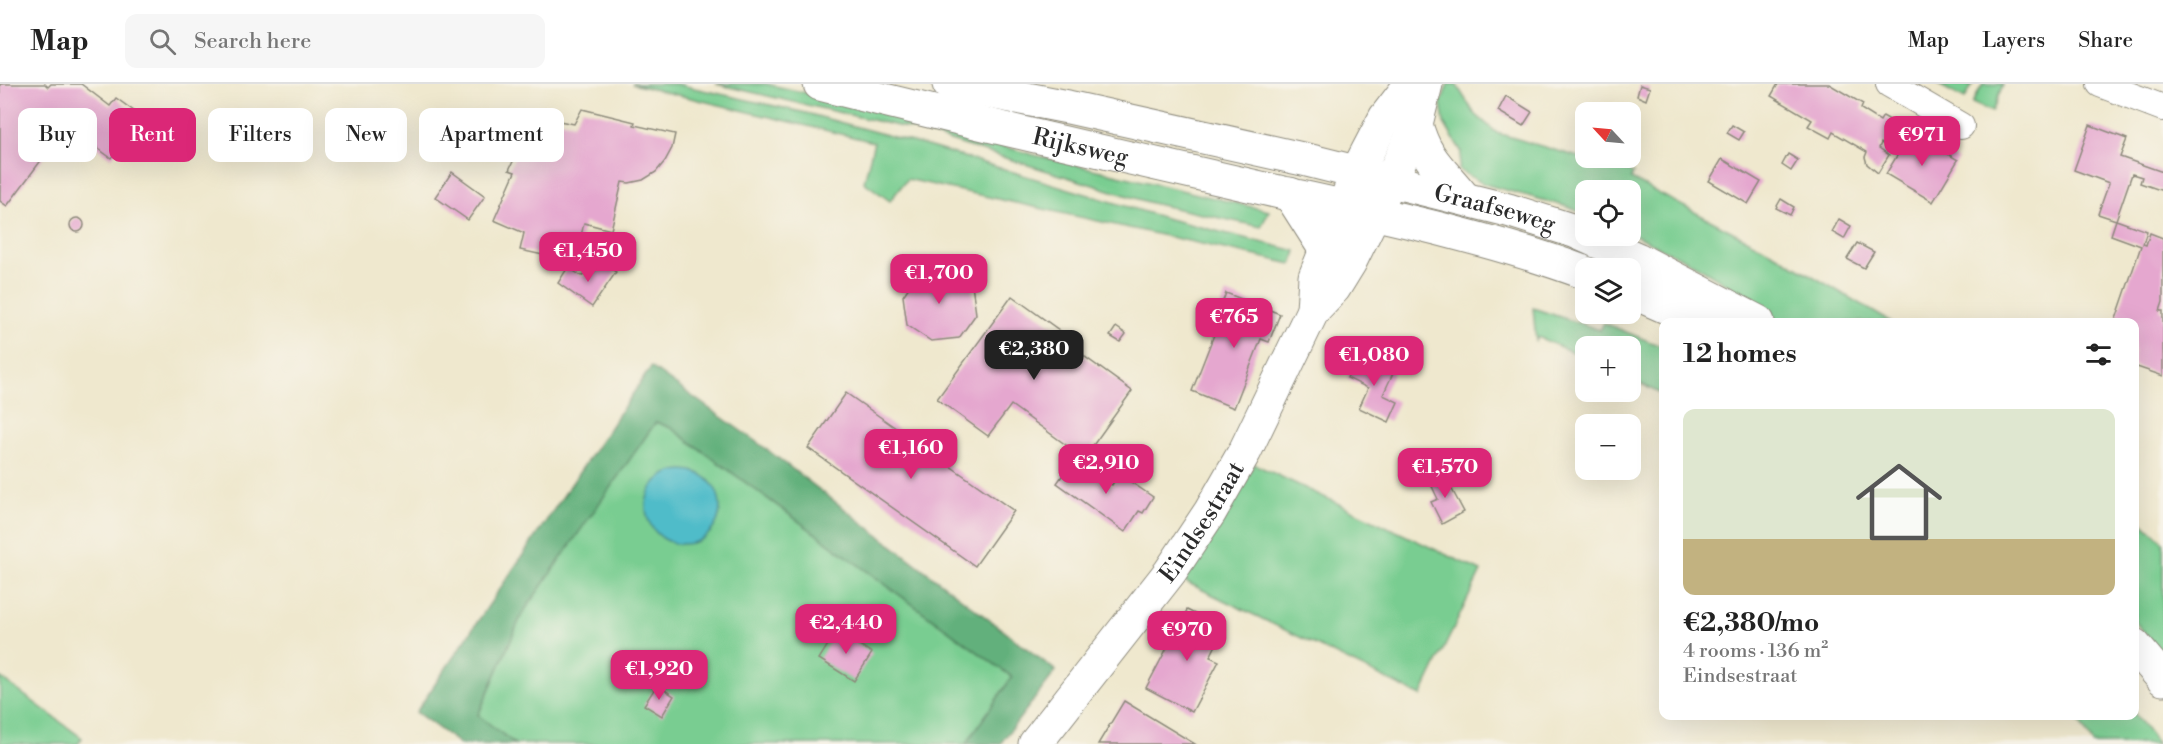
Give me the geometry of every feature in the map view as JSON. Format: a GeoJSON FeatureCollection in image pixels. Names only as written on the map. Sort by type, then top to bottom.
{"type":"FeatureCollection","features":[{"type":"Feature","properties":{"kind":"main road","name":"Rijksweg"},"geometry":{"type":"LineString","coordinates":[[820,84],[917,109],[1359,209]]}},
{"type":"Feature","properties":{"kind":"main road","name":"Rijksweg"},"geometry":{"type":"LineString","coordinates":[[949,84],[1068,107],[1390,180]]}},
{"type":"Feature","properties":{"kind":"main road"},"geometry":{"type":"LineString","coordinates":[[1359,209],[1357,173],[1380,126],[1411,84]]}},
{"type":"Feature","properties":{"kind":"main road"},"geometry":{"type":"LineString","coordinates":[[1359,209],[1390,180],[1416,124],[1426,84]]}},
{"type":"Feature","properties":{"kind":"main road"},"geometry":{"type":"LineString","coordinates":[[1416,124],[1420,140],[1431,161],[1464,198]]}},
{"type":"Feature","properties":{"kind":"main road","name":"Graafseweg"},"geometry":{"type":"LineString","coordinates":[[1390,180],[1464,198],[1574,231],[1637,259],[1750,318]]}},
{"type":"Feature","properties":{"kind":"main road"},"geometry":{"type":"LineString","coordinates":[[1290,194],[1325,249]]}},
{"type":"Feature","properties":{"kind":"main road","name":"Graafseweg"},"geometry":{"type":"LineString","coordinates":[[1359,209],[1540,256],[1575,269]]}},
{"type":"Feature","properties":{"kind":"main road","name":"Eindsestraat"},"geometry":{"type":"LineString","coordinates":[[1313,310],[1315,277],[1325,249],[1359,209]]}},
{"type":"Feature","properties":{"kind":"main road","name":"Eindsestraat"},"geometry":{"type":"LineString","coordinates":[[1035,744],[1170,572],[1210,512],[1245,451],[1313,310],[1341,277],[1359,209]]}},
{"type":"Feature","properties":{"kind":"main road"},"geometry":{"type":"LineString","coordinates":[[1641,296],[1691,318]]}},
{"type":"Feature","properties":{"kind":"main road"},"geometry":{"type":"LineString","coordinates":[[2139,651],[2163,679]]}},
{"type":"Feature","properties":{"kind":"street"},"geometry":{"type":"LineString","coordinates":[[1889,84],[1961,126]]}},
{"type":"Feature","properties":{"kind":"street"},"geometry":{"type":"LineString","coordinates":[[2100,84],[2163,108]]}},
{"type":"Feature","properties":{"kind":"green space"},"geometry":{"type":"Polygon","coordinates":[[[632,84],[676,84],[806,113],[934,148],[1165,218],[1296,251],[1292,264],[907,179],[890,201],[864,182],[874,142],[632,84]]]}},
{"type":"Feature","properties":{"kind":"green space"},"geometry":{"type":"Polygon","coordinates":[[[716,84],[766,84],[847,102],[1034,155],[1269,211],[1261,227],[1151,203],[915,130],[716,84]]]}},
{"type":"Feature","properties":{"kind":"green space"},"geometry":{"type":"Polygon","coordinates":[[[1448,84],[1456,84],[1474,113],[1497,133],[1575,156],[1575,168],[1616,168],[1633,173],[1631,179],[1633,180],[1575,180],[1575,210],[1484,184],[1459,170],[1461,151],[1444,123],[1441,103],[1448,84]]]}},
{"type":"Feature","properties":{"kind":"green space"},"geometry":{"type":"Polygon","coordinates":[[[1937,84],[1973,84],[1965,99],[1937,84]]]}},
{"type":"Feature","properties":{"kind":"green space"},"geometry":{"type":"Polygon","coordinates":[[[1983,84],[2003,84],[1992,112],[1972,103],[1983,84]]]}},
{"type":"Feature","properties":{"kind":"green space"},"geometry":{"type":"Polygon","coordinates":[[[1641,184],[1775,254],[1884,318],[1767,318],[1730,286],[1699,267],[1641,238],[1641,184]]]}},
{"type":"Feature","properties":{"kind":"green space"},"geometry":{"type":"Polygon","coordinates":[[[1533,308],[1575,322],[1575,324],[1600,330],[1603,324],[1606,324],[1636,336],[1575,336],[1575,354],[1538,337],[1536,341],[1533,308]]]}},
{"type":"Feature","properties":{"kind":"green space"},"geometry":{"type":"Polygon","coordinates":[[[1641,338],[1659,345],[1659,393],[1641,384],[1641,338]]]}},
{"type":"Feature","properties":{"kind":"green space"},"geometry":{"type":"Polygon","coordinates":[[[651,367],[765,448],[1056,671],[1000,744],[966,744],[1012,677],[671,428],[656,422],[522,614],[478,715],[515,744],[460,744],[416,712],[651,367]]]}},
{"type":"Feature","properties":{"kind":"green space"},"geometry":{"type":"Polygon","coordinates":[[[655,422],[671,428],[1012,677],[966,744],[515,744],[478,716],[522,614],[655,422]]]}},
{"type":"Feature","properties":{"kind":"green space"},"geometry":{"type":"Polygon","coordinates":[[[1254,464],[1481,571],[1421,696],[1182,580],[1221,524],[1254,464]]]}},
{"type":"Feature","properties":{"kind":"green space"},"geometry":{"type":"Polygon","coordinates":[[[2139,519],[2163,542],[2163,654],[2139,627],[2139,519]]]}},
{"type":"Feature","properties":{"kind":"green space"},"geometry":{"type":"Polygon","coordinates":[[[0,677],[82,738],[78,744],[0,744],[0,677]]]}},
{"type":"Feature","properties":{"kind":"green space"},"geometry":{"type":"Polygon","coordinates":[[[2139,719],[2158,744],[2093,744],[2076,720],[2139,719]]]}},
{"type":"Feature","properties":{"kind":"water"},"geometry":{"type":"Polygon","coordinates":[[[683,470],[697,473],[709,481],[717,493],[720,507],[717,521],[709,533],[697,541],[683,544],[669,541],[657,533],[649,521],[646,507],[649,493],[657,481],[669,473],[683,470]]]}},
{"type":"Feature","properties":{"kind":"building"},"geometry":{"type":"Polygon","coordinates":[[[0,84],[45,84],[48,87],[51,84],[81,84],[110,106],[116,98],[130,108],[109,108],[109,157],[97,148],[97,108],[18,108],[18,162],[40,162],[7,206],[0,201],[0,84]]]}},
{"type":"Feature","properties":{"kind":"building"},"geometry":{"type":"Polygon","coordinates":[[[1778,84],[1829,84],[1863,104],[1861,109],[1880,121],[1883,116],[1904,128],[1892,149],[1881,143],[1879,148],[1889,155],[1878,173],[1867,164],[1865,157],[1867,152],[1833,132],[1830,138],[1808,126],[1812,120],[1771,96],[1778,84]]]}},
{"type":"Feature","properties":{"kind":"building"},"geometry":{"type":"Polygon","coordinates":[[[1640,85],[1650,88],[1646,100],[1637,96],[1640,85]]]}},
{"type":"Feature","properties":{"kind":"building"},"geometry":{"type":"Polygon","coordinates":[[[1506,96],[1532,112],[1523,126],[1498,111],[1506,96]]]}},
{"type":"Feature","properties":{"kind":"building"},"geometry":{"type":"Polygon","coordinates":[[[582,109],[635,122],[634,125],[675,134],[672,148],[656,172],[643,180],[622,182],[611,230],[584,223],[575,262],[520,250],[524,233],[494,220],[515,172],[509,170],[513,162],[564,162],[564,122],[574,124],[582,109]]]}},
{"type":"Feature","properties":{"kind":"building"},"geometry":{"type":"Polygon","coordinates":[[[1732,125],[1744,132],[1739,140],[1727,133],[1732,125]]]}},
{"type":"Feature","properties":{"kind":"building"},"geometry":{"type":"Polygon","coordinates":[[[2090,125],[2127,139],[2120,157],[2163,172],[2163,191],[2140,183],[2142,177],[2132,174],[2116,220],[2098,214],[2109,183],[2074,170],[2090,125]]]}},
{"type":"Feature","properties":{"kind":"building"},"geometry":{"type":"Polygon","coordinates":[[[1911,132],[1958,160],[1933,202],[1886,174],[1911,132]]]}},
{"type":"Feature","properties":{"kind":"building"},"geometry":{"type":"Polygon","coordinates":[[[1788,154],[1798,160],[1791,171],[1782,165],[1788,154]]]}},
{"type":"Feature","properties":{"kind":"building"},"geometry":{"type":"Polygon","coordinates":[[[1722,159],[1761,182],[1748,204],[1709,181],[1722,159]]]}},
{"type":"Feature","properties":{"kind":"building"},"geometry":{"type":"Polygon","coordinates":[[[452,172],[485,196],[468,220],[435,197],[452,172]]]}},
{"type":"Feature","properties":{"kind":"building"},"geometry":{"type":"Polygon","coordinates":[[[1781,199],[1794,207],[1790,215],[1776,208],[1781,199]]]}},
{"type":"Feature","properties":{"kind":"building"},"geometry":{"type":"Polygon","coordinates":[[[74,218],[80,218],[84,225],[80,232],[74,232],[70,228],[70,222],[74,218]]]}},
{"type":"Feature","properties":{"kind":"building"},"geometry":{"type":"Polygon","coordinates":[[[1839,219],[1851,226],[1844,239],[1832,232],[1839,219]]]}},
{"type":"Feature","properties":{"kind":"building"},"geometry":{"type":"Polygon","coordinates":[[[2116,220],[2147,231],[2143,244],[2146,245],[2150,233],[2163,238],[2163,302],[2160,311],[2163,311],[2163,376],[2139,368],[2139,318],[2116,318],[2141,246],[2111,235],[2116,220]]]}},
{"type":"Feature","properties":{"kind":"building"},"geometry":{"type":"Polygon","coordinates":[[[1857,243],[1874,252],[1864,268],[1847,259],[1857,243]]]}},
{"type":"Feature","properties":{"kind":"building"},"geometry":{"type":"Polygon","coordinates":[[[600,262],[616,272],[592,307],[558,283],[568,267],[581,276],[592,274],[600,262]]]}},
{"type":"Feature","properties":{"kind":"building"},"geometry":{"type":"Polygon","coordinates":[[[948,268],[972,285],[976,314],[959,338],[931,341],[907,325],[903,296],[919,272],[948,268]]]}},
{"type":"Feature","properties":{"kind":"building"},"geometry":{"type":"Polygon","coordinates":[[[1226,293],[1280,314],[1269,342],[1261,339],[1234,408],[1192,391],[1219,322],[1215,321],[1226,293]]]}},
{"type":"Feature","properties":{"kind":"building"},"geometry":{"type":"Polygon","coordinates":[[[1012,296],[1063,333],[1059,338],[1132,391],[1084,458],[1011,405],[988,436],[937,399],[1012,296]]]}},
{"type":"Feature","properties":{"kind":"building"},"geometry":{"type":"Polygon","coordinates":[[[1116,327],[1126,334],[1120,342],[1110,336],[1116,327]]]}},
{"type":"Feature","properties":{"kind":"building"},"geometry":{"type":"Polygon","coordinates":[[[1358,355],[1394,371],[1383,395],[1398,402],[1389,422],[1359,408],[1368,388],[1347,378],[1358,355]]]}},
{"type":"Feature","properties":{"kind":"building"},"geometry":{"type":"Polygon","coordinates":[[[846,393],[1014,511],[975,566],[808,448],[846,393]]]}},
{"type":"Feature","properties":{"kind":"building"},"geometry":{"type":"Polygon","coordinates":[[[1074,459],[1112,485],[1119,474],[1153,497],[1143,513],[1139,511],[1125,532],[1057,483],[1074,459]]]}},
{"type":"Feature","properties":{"kind":"building"},"geometry":{"type":"Polygon","coordinates":[[[1442,471],[1464,512],[1442,524],[1431,502],[1438,499],[1428,478],[1442,471]]]}},
{"type":"Feature","properties":{"kind":"building"},"geometry":{"type":"Polygon","coordinates":[[[1187,610],[1224,629],[1210,657],[1219,661],[1192,712],[1146,688],[1187,610]]]}},
{"type":"Feature","properties":{"kind":"building"},"geometry":{"type":"Polygon","coordinates":[[[839,627],[857,639],[855,642],[872,653],[854,681],[819,659],[839,627]]]}},
{"type":"Feature","properties":{"kind":"building"},"geometry":{"type":"Polygon","coordinates":[[[657,685],[674,696],[662,716],[644,705],[657,685]]]}},
{"type":"Feature","properties":{"kind":"building"},"geometry":{"type":"Polygon","coordinates":[[[1124,701],[1195,744],[1098,744],[1124,701]]]}}]}
